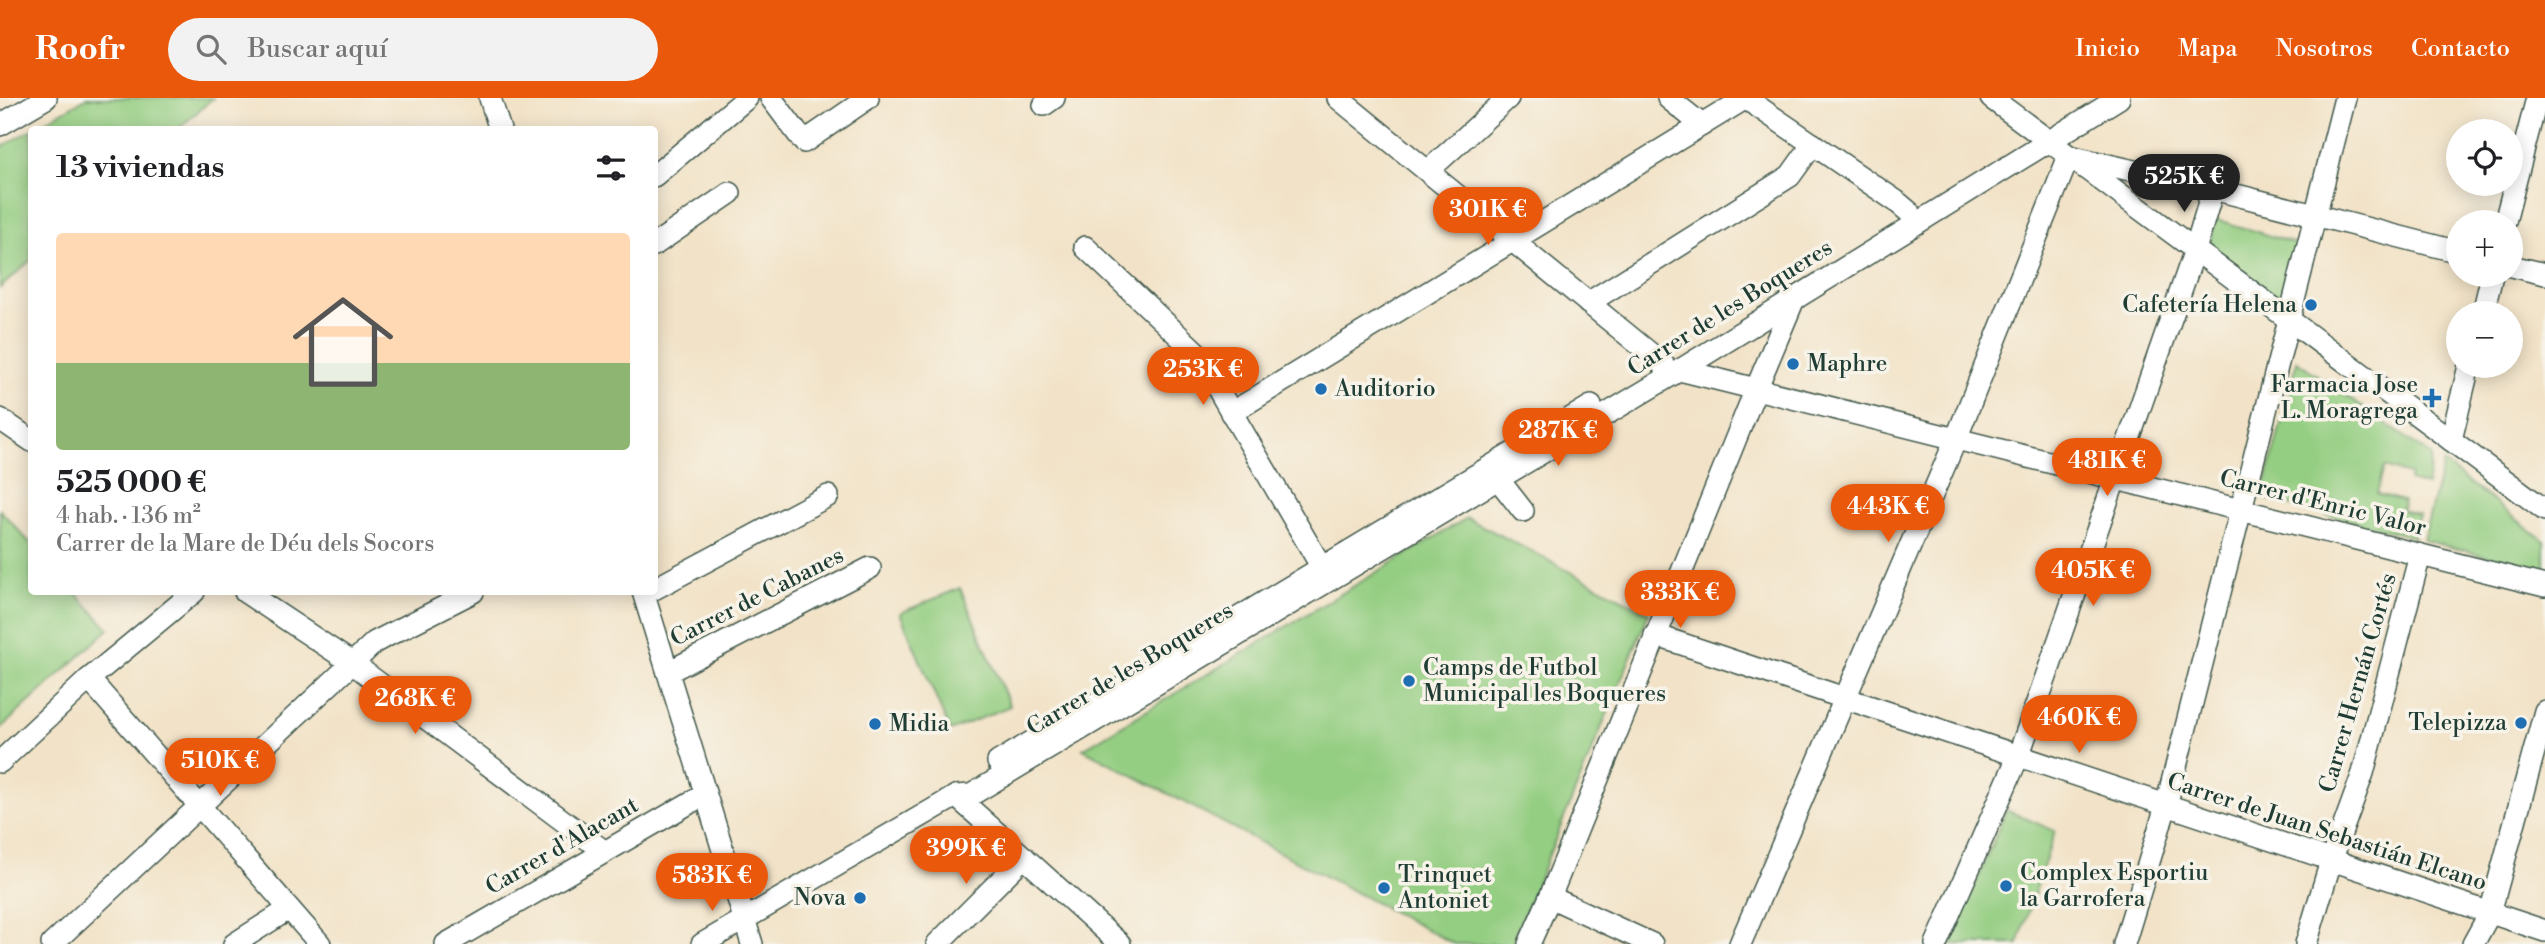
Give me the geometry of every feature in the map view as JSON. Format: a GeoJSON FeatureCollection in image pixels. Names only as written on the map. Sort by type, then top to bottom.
{"type":"FeatureCollection","features":[{"type":"Feature","properties":{"kind":"street"},"geometry":{"type":"LineString","coordinates":[[0,125],[47,98]]}},
{"type":"Feature","properties":{"kind":"street"},"geometry":{"type":"LineString","coordinates":[[491,98],[499,126]]}},
{"type":"Feature","properties":{"kind":"street"},"geometry":{"type":"LineString","coordinates":[[658,173],[747,98]]}},
{"type":"Feature","properties":{"kind":"street"},"geometry":{"type":"LineString","coordinates":[[771,98],[804,142],[867,98]]}},
{"type":"Feature","properties":{"kind":"street"},"geometry":{"type":"LineString","coordinates":[[1338,98],[1588,303],[1672,367]]}},
{"type":"Feature","properties":{"kind":"street"},"geometry":{"type":"LineString","coordinates":[[1428,172],[1508,98]]}},
{"type":"Feature","properties":{"kind":"street"},"geometry":{"type":"LineString","coordinates":[[1668,98],[1702,125]]}},
{"type":"Feature","properties":{"kind":"street"},"geometry":{"type":"LineString","coordinates":[[1231,413],[1745,98],[1909,212]]}},
{"type":"Feature","properties":{"kind":"street"},"geometry":{"type":"LineString","coordinates":[[1991,98],[2545,510]]}},
{"type":"Feature","properties":{"kind":"street","name":"Carrer de les Boqueres"},"geometry":{"type":"LineString","coordinates":[[702,944],[956,796],[964,783],[1325,574],[1672,367],[1794,299],[2043,137],[2095,98]]}},
{"type":"Feature","properties":{"kind":"street","name":"Carrer de les Boqueres"},"geometry":{"type":"LineString","coordinates":[[1325,574],[1498,479],[1909,212],[2119,98]]}},
{"type":"Feature","properties":{"kind":"street"},"geometry":{"type":"LineString","coordinates":[[2124,944],[2166,806],[2345,98]]}},
{"type":"Feature","properties":{"kind":"street"},"geometry":{"type":"LineString","coordinates":[[2508,210],[2537,98]]}},
{"type":"Feature","properties":{"kind":"street"},"geometry":{"type":"LineString","coordinates":[[1588,303],[1790,176],[1813,144]]}},
{"type":"Feature","properties":{"kind":"street"},"geometry":{"type":"LineString","coordinates":[[2068,156],[2213,189],[2446,249]]}},
{"type":"Feature","properties":{"kind":"street"},"geometry":{"type":"LineString","coordinates":[[1740,944],[1956,439],[2068,156]]}},
{"type":"Feature","properties":{"kind":"street"},"geometry":{"type":"LineString","coordinates":[[1944,942],[2018,757],[2196,250],[2213,189]]}},
{"type":"Feature","properties":{"kind":"street"},"geometry":{"type":"LineString","coordinates":[[658,242],[730,193]]}},
{"type":"Feature","properties":{"kind":"street"},"geometry":{"type":"LineString","coordinates":[[1085,247],[1197,354],[1325,574]]}},
{"type":"Feature","properties":{"kind":"street"},"geometry":{"type":"LineString","coordinates":[[2523,269],[2545,274]]}},
{"type":"Feature","properties":{"kind":"street"},"geometry":{"type":"LineString","coordinates":[[1528,944],[1550,897],[1794,299]]}},
{"type":"Feature","properties":{"kind":"street","name":"Carrer d'Enric Valor"},"geometry":{"type":"LineString","coordinates":[[1672,367],[2545,586]]}},
{"type":"Feature","properties":{"kind":"street"},"geometry":{"type":"LineString","coordinates":[[2451,440],[2466,378]]}},
{"type":"Feature","properties":{"kind":"street"},"geometry":{"type":"LineString","coordinates":[[0,419],[28,438]]}},
{"type":"Feature","properties":{"kind":"street"},"geometry":{"type":"LineString","coordinates":[[1498,479],[1523,511]]}},
{"type":"Feature","properties":{"kind":"street"},"geometry":{"type":"LineString","coordinates":[[658,587],[828,496]]}},
{"type":"Feature","properties":{"kind":"street","name":"Carrer Hernán Cortés"},"geometry":{"type":"LineString","coordinates":[[2306,944],[2331,861],[2363,773],[2420,555]]}},
{"type":"Feature","properties":{"kind":"street","name":"Carrer de Cabanes"},"geometry":{"type":"LineString","coordinates":[[668,672],[870,568]]}},
{"type":"Feature","properties":{"kind":"street"},"geometry":{"type":"LineString","coordinates":[[0,762],[89,678],[190,595]]}},
{"type":"Feature","properties":{"kind":"street"},"geometry":{"type":"LineString","coordinates":[[250,595],[352,663],[605,852]]}},
{"type":"Feature","properties":{"kind":"street"},"geometry":{"type":"LineString","coordinates":[[52,944],[374,642],[468,595]]}},
{"type":"Feature","properties":{"kind":"street"},"geometry":{"type":"LineString","coordinates":[[649,595],[668,672],[752,944]]}},
{"type":"Feature","properties":{"kind":"street","name":"Carrer de Juan Sebastián Elcano"},"geometry":{"type":"LineString","coordinates":[[1655,635],[2545,931]]}},
{"type":"Feature","properties":{"kind":"street"},"geometry":{"type":"LineString","coordinates":[[89,678],[320,944]]}},
{"type":"Feature","properties":{"kind":"street"},"geometry":{"type":"LineString","coordinates":[[2473,944],[2490,914],[2540,757],[2545,711]]}},
{"type":"Feature","properties":{"kind":"street","name":"Carrer d'Alacant"},"geometry":{"type":"LineString","coordinates":[[446,944],[705,794]]}},
{"type":"Feature","properties":{"kind":"street"},"geometry":{"type":"LineString","coordinates":[[956,796],[1120,944]]}},
{"type":"Feature","properties":{"kind":"street"},"geometry":{"type":"LineString","coordinates":[[937,944],[1024,857]]}},
{"type":"Feature","properties":{"kind":"street"},"geometry":{"type":"LineString","coordinates":[[1550,897],[1652,944]]}},
{"type":"Feature","properties":{"kind":"street"},"geometry":{"type":"LineString","coordinates":[[233,944],[289,909]]}},
{"type":"Feature","properties":{"kind":"street"},"geometry":{"type":"LineString","coordinates":[[2489,944],[2490,914]]}},
{"type":"Feature","properties":{"kind":"green space"},"geometry":{"type":"Polygon","coordinates":[[[86,98],[213,98],[181,126],[38,126],[86,98]]]}},
{"type":"Feature","properties":{"kind":"green space"},"geometry":{"type":"Polygon","coordinates":[[[28,132],[28,263],[0,288],[0,148],[28,132]]]}},
{"type":"Feature","properties":{"kind":"green space"},"geometry":{"type":"Polygon","coordinates":[[[2215,219],[2299,245],[2283,308],[2208,249],[2215,219]]]}},
{"type":"Feature","properties":{"kind":"green space"},"geometry":{"type":"Polygon","coordinates":[[[2297,361],[2432,456],[2427,486],[2409,481],[2410,474],[2384,467],[2377,494],[2403,501],[2402,510],[2419,515],[2413,537],[2262,498],[2297,361]]]}},
{"type":"Feature","properties":{"kind":"green space"},"geometry":{"type":"Polygon","coordinates":[[[2443,463],[2545,541],[2545,571],[2423,540],[2443,463]]]}},
{"type":"Feature","properties":{"kind":"green space"},"geometry":{"type":"Polygon","coordinates":[[[0,510],[28,541],[28,595],[78,595],[109,629],[0,729],[0,510]]]}},
{"type":"Feature","properties":{"kind":"green space","name":"Camps de Futbol Municipal les Boqueres"},"geometry":{"type":"Polygon","coordinates":[[[1467,518],[1649,613],[1512,944],[1454,944],[1083,749],[1467,518]]]}},
{"type":"Feature","properties":{"kind":"green space"},"geometry":{"type":"Polygon","coordinates":[[[960,588],[1010,706],[950,731],[900,613],[960,588]]]}},
{"type":"Feature","properties":{"kind":"green space","name":"Complex Esportiu la Garrofera"},"geometry":{"type":"Polygon","coordinates":[[[2006,810],[2055,831],[2018,944],[1951,944],[2006,810]]]}},
{"type":"Feature","properties":{"kind":"place","name":"Cafetería Helena"},"geometry":{"type":"Point","coordinates":[2311,305]}},
{"type":"Feature","properties":{"kind":"place","name":"Maphre"},"geometry":{"type":"Point","coordinates":[1793,364]}},
{"type":"Feature","properties":{"kind":"place","name":"Auditorio"},"geometry":{"type":"Point","coordinates":[1321,389]}},
{"type":"Feature","properties":{"kind":"place","name":"Farmacia Jose L. Moragrega"},"geometry":{"type":"Point","coordinates":[2432,398]}},
{"type":"Feature","properties":{"kind":"place","name":"Camps de Futbol Municipal les Boqueres"},"geometry":{"type":"Point","coordinates":[1409,681]}},
{"type":"Feature","properties":{"kind":"place","name":"Telepizza"},"geometry":{"type":"Point","coordinates":[2521,723]}},
{"type":"Feature","properties":{"kind":"place","name":"Midia"},"geometry":{"type":"Point","coordinates":[875,724]}},
{"type":"Feature","properties":{"kind":"place","name":"Complex Esportiu la Garrofera"},"geometry":{"type":"Point","coordinates":[2006,886]}},
{"type":"Feature","properties":{"kind":"place","name":"Trinquet Antoniet"},"geometry":{"type":"Point","coordinates":[1384,888]}},
{"type":"Feature","properties":{"kind":"place","name":"Nova"},"geometry":{"type":"Point","coordinates":[860,898]}}]}
